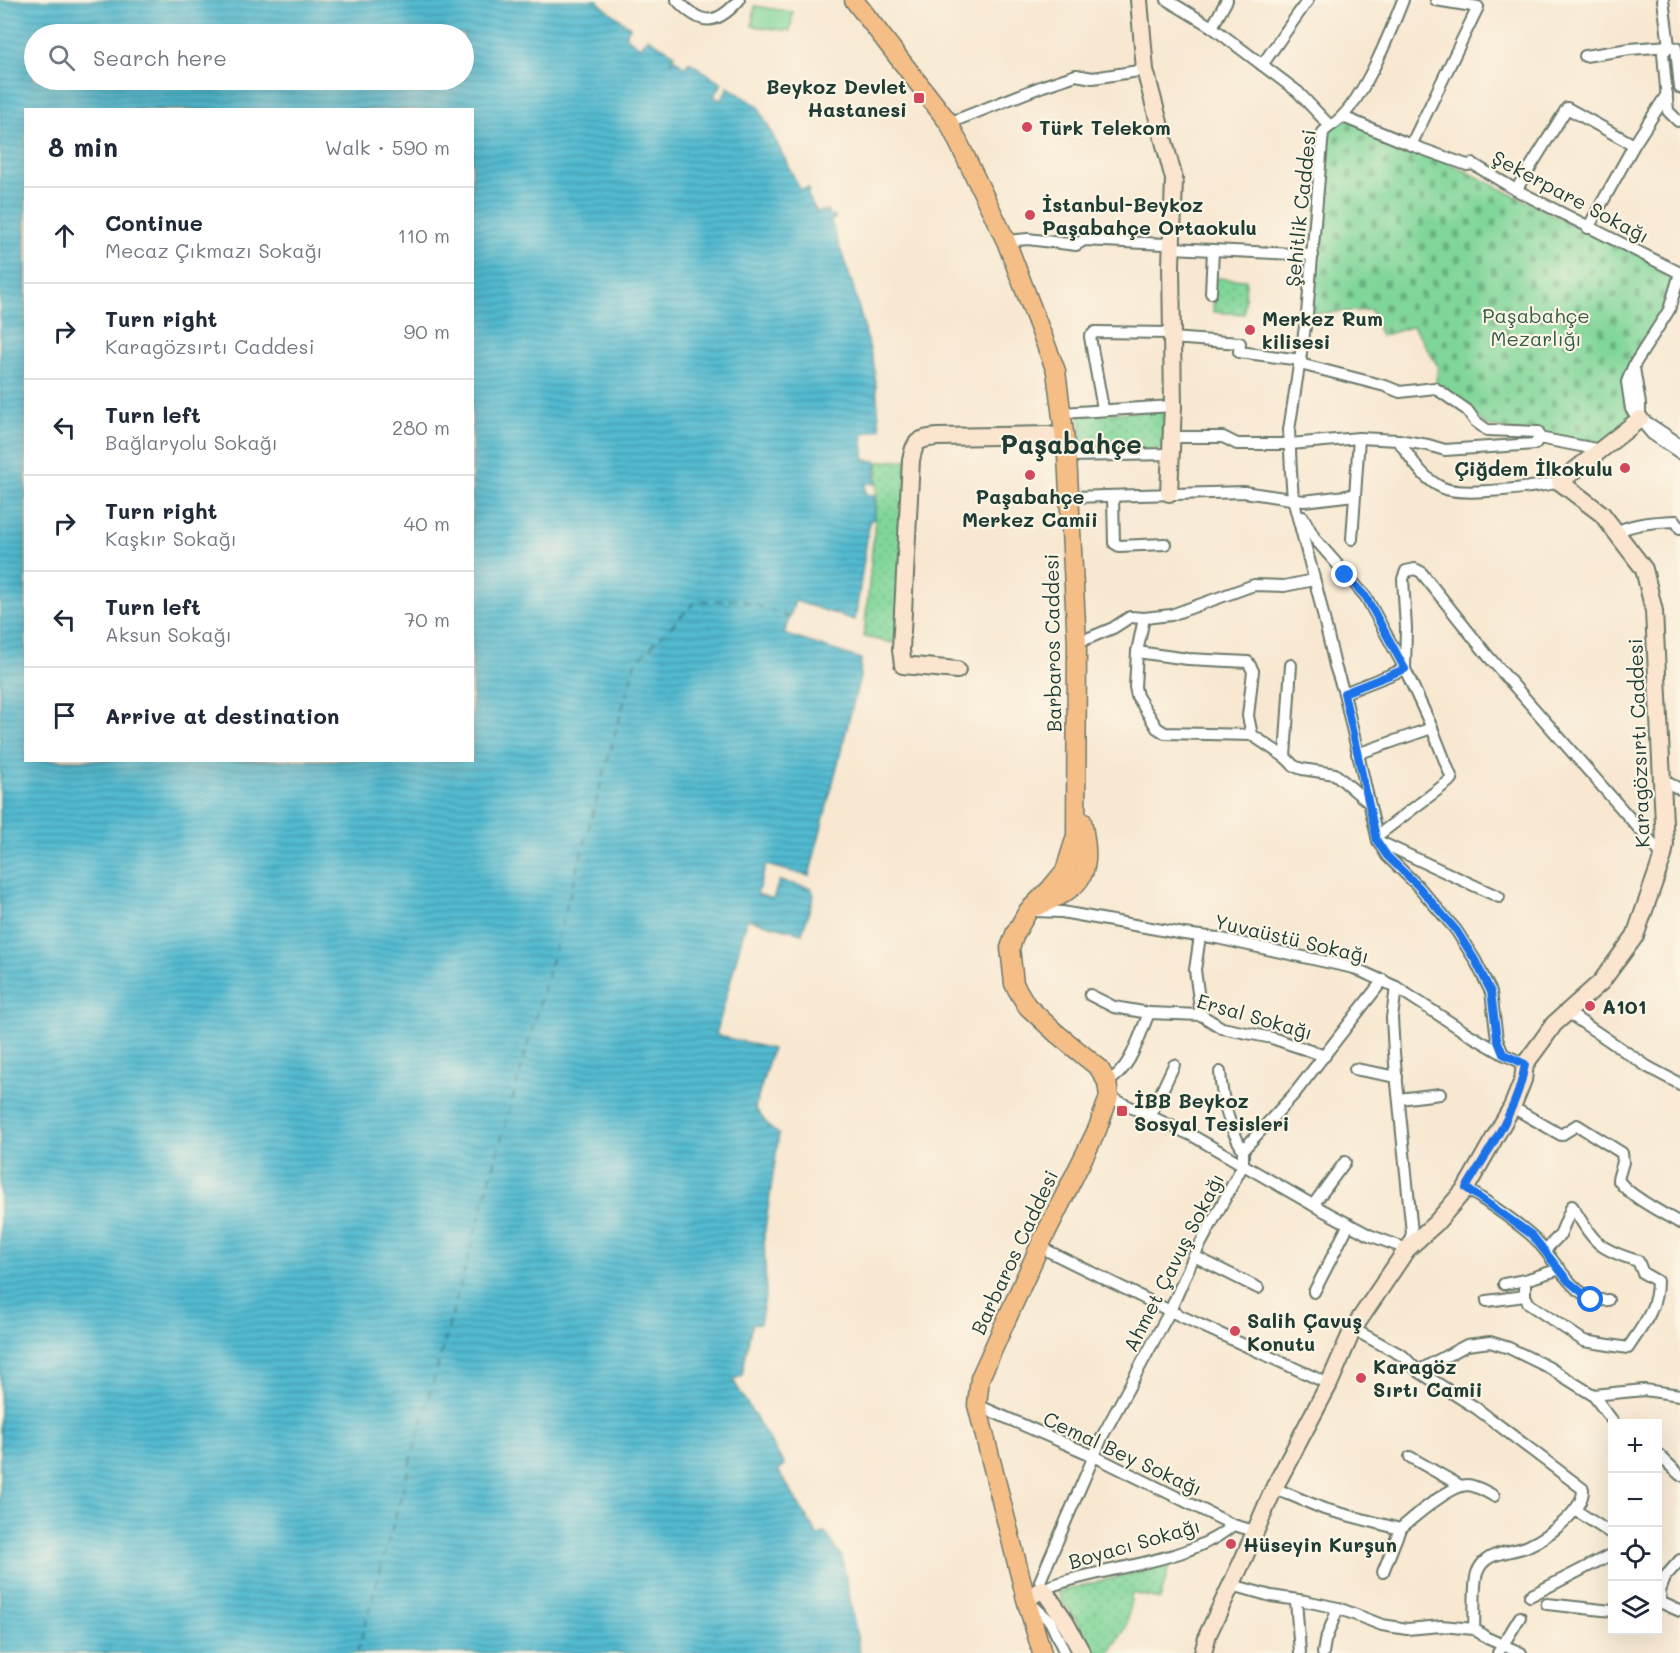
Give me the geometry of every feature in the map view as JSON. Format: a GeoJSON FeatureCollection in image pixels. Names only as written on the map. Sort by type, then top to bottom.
{"type":"FeatureCollection","features":[{"type":"Feature","properties":{"kind":"main road","name":"Barbaros Caddesi"},"geometry":{"type":"LineString","coordinates":[[854,0],[949,123],[1006,241],[1056,371],[1071,497],[1077,644],[1075,802],[1082,823],[1087,861],[1081,879],[1069,892],[1029,910]]}},
{"type":"Feature","properties":{"kind":"main road"},"geometry":{"type":"LineString","coordinates":[[1029,910],[1010,948],[1014,984],[1027,1006],[1099,1068],[1108,1090]]}},
{"type":"Feature","properties":{"kind":"main road","name":"Barbaros Caddesi"},"geometry":{"type":"LineString","coordinates":[[1042,1653],[977,1405],[980,1378],[1097,1130],[1108,1090]]}},
{"type":"Feature","properties":{"kind":"street"},"geometry":{"type":"LineString","coordinates":[[677,0],[698,17],[707,20],[718,19],[739,0]]}},
{"type":"Feature","properties":{"kind":"street"},"geometry":{"type":"LineString","coordinates":[[1139,0],[1144,70],[1174,179],[1171,336],[1173,406],[1169,493]]}},
{"type":"Feature","properties":{"kind":"street","name":"Şehitlik Caddesi"},"geometry":{"type":"LineString","coordinates":[[1167,0],[1212,27],[1298,92],[1330,126],[1323,132],[1313,255],[1289,430],[1293,498]]}},
{"type":"Feature","properties":{"kind":"street"},"geometry":{"type":"LineString","coordinates":[[1212,27],[1227,0]]}},
{"type":"Feature","properties":{"kind":"street"},"geometry":{"type":"LineString","coordinates":[[1262,65],[1308,0]]}},
{"type":"Feature","properties":{"kind":"street"},"geometry":{"type":"LineString","coordinates":[[1330,126],[1343,117],[1359,95],[1393,26],[1403,0]]}},
{"type":"Feature","properties":{"kind":"street"},"geometry":{"type":"LineString","coordinates":[[1410,145],[1478,7],[1436,0]]}},
{"type":"Feature","properties":{"kind":"street"},"geometry":{"type":"LineString","coordinates":[[1664,0],[1670,46]]}},
{"type":"Feature","properties":{"kind":"street"},"geometry":{"type":"LineString","coordinates":[[1670,46],[1663,53],[1668,111],[1679,121]]}},
{"type":"Feature","properties":{"kind":"street"},"geometry":{"type":"LineString","coordinates":[[1585,56],[1670,46],[1676,48],[1680,87]]}},
{"type":"Feature","properties":{"kind":"street"},"geometry":{"type":"LineString","coordinates":[[949,123],[1076,75],[1093,78],[1144,70]]}},
{"type":"Feature","properties":{"kind":"street"},"geometry":{"type":"LineString","coordinates":[[1588,228],[1634,145],[1667,94]]}},
{"type":"Feature","properties":{"kind":"street"},"geometry":{"type":"LineString","coordinates":[[1516,190],[1567,108],[1634,145]]}},
{"type":"Feature","properties":{"kind":"street","name":"Şekerpare Sokağı"},"geometry":{"type":"LineString","coordinates":[[1343,117],[1410,145],[1467,165],[1473,164],[1516,190],[1588,228],[1680,273]]}},
{"type":"Feature","properties":{"kind":"street"},"geometry":{"type":"LineString","coordinates":[[1006,241],[1028,239],[1076,244],[1084,240],[1165,244],[1172,248],[1313,255]]}},
{"type":"Feature","properties":{"kind":"street"},"geometry":{"type":"LineString","coordinates":[[1211,293],[1213,250]]}},
{"type":"Feature","properties":{"kind":"street"},"geometry":{"type":"LineString","coordinates":[[1680,273],[1669,310],[1634,365],[1627,382],[1631,409],[1652,434],[1680,453]]}},
{"type":"Feature","properties":{"kind":"street"},"geometry":{"type":"LineString","coordinates":[[1103,409],[1090,337],[1095,332],[1240,343],[1239,352],[1300,362],[1400,392],[1435,388],[1467,410],[1475,421],[1487,430],[1538,432],[1539,438],[1535,444],[1445,450],[1398,440],[1359,438],[1290,444],[1237,444],[1223,437],[1172,437]]}},
{"type":"Feature","properties":{"kind":"street"},"geometry":{"type":"LineString","coordinates":[[1062,413],[1173,406]]}},
{"type":"Feature","properties":{"kind":"street"},"geometry":{"type":"LineString","coordinates":[[1640,419],[1680,444]]}},
{"type":"Feature","properties":{"kind":"street"},"geometry":{"type":"LineString","coordinates":[[1398,440],[1422,474],[1443,488],[1479,491],[1536,487],[1560,482],[1640,419]]}},
{"type":"Feature","properties":{"kind":"street"},"geometry":{"type":"LineString","coordinates":[[957,670],[903,665],[901,650],[911,460],[916,443],[922,438],[1049,435],[1066,447],[1170,454]]}},
{"type":"Feature","properties":{"kind":"street"},"geometry":{"type":"LineString","coordinates":[[1352,539],[1359,438]]}},
{"type":"Feature","properties":{"kind":"street"},"geometry":{"type":"LineString","coordinates":[[1539,438],[1601,450]]}},
{"type":"Feature","properties":{"kind":"street","name":"Karagözsırtı Caddesi"},"geometry":{"type":"LineString","coordinates":[[1203,1653],[1208,1635],[1274,1488],[1329,1384],[1353,1329],[1407,1249],[1436,1223],[1466,1188],[1512,1107],[1523,1080],[1525,1064],[1554,1024],[1601,982],[1635,936],[1663,856],[1665,845],[1660,779],[1654,611],[1644,569],[1602,514],[1560,482]]}},
{"type":"Feature","properties":{"kind":"street"},"geometry":{"type":"LineString","coordinates":[[1071,497],[1244,492],[1304,501],[1354,495]]}},
{"type":"Feature","properties":{"kind":"street"},"geometry":{"type":"LineString","coordinates":[[1113,497],[1114,543],[1119,546],[1165,544]]}},
{"type":"Feature","properties":{"kind":"street"},"geometry":{"type":"LineString","coordinates":[[1293,498],[1335,666],[1344,693],[1377,838],[1387,856],[1418,886],[1456,930],[1475,960],[1491,992],[1497,1039],[1503,1054]]}},
{"type":"Feature","properties":{"kind":"street"},"geometry":{"type":"LineString","coordinates":[[1293,498],[1315,539],[1366,597],[1405,669],[1452,779],[1377,838]]}},
{"type":"Feature","properties":{"kind":"street"},"geometry":{"type":"LineString","coordinates":[[1616,532],[1631,525],[1651,522],[1676,521],[1680,528]]}},
{"type":"Feature","properties":{"kind":"street"},"geometry":{"type":"LineString","coordinates":[[1405,669],[1406,628],[1403,579],[1406,571],[1415,569],[1421,572],[1488,656],[1663,856]]}},
{"type":"Feature","properties":{"kind":"street"},"geometry":{"type":"LineString","coordinates":[[1077,644],[1113,628],[1130,617],[1171,615],[1254,585],[1284,586],[1314,580]]}},
{"type":"Feature","properties":{"kind":"street"},"geometry":{"type":"LineString","coordinates":[[1144,618],[1137,652],[1135,687],[1137,696],[1157,728],[1165,733],[1252,735],[1285,757],[1294,766],[1335,774],[1368,802]]}},
{"type":"Feature","properties":{"kind":"street"},"geometry":{"type":"LineString","coordinates":[[1137,652],[1188,659],[1248,662],[1252,670],[1248,716],[1252,735]]}},
{"type":"Feature","properties":{"kind":"street"},"geometry":{"type":"LineString","coordinates":[[1285,757],[1291,665]]}},
{"type":"Feature","properties":{"kind":"street"},"geometry":{"type":"LineString","coordinates":[[1344,693],[1405,669]]}},
{"type":"Feature","properties":{"kind":"street"},"geometry":{"type":"LineString","coordinates":[[1357,754],[1432,728]]}},
{"type":"Feature","properties":{"kind":"street"},"geometry":{"type":"LineString","coordinates":[[1660,779],[1680,789]]}},
{"type":"Feature","properties":{"kind":"street"},"geometry":{"type":"LineString","coordinates":[[1377,838],[1499,897]]}},
{"type":"Feature","properties":{"kind":"street","name":"Yuvaüstü Sokağı"},"geometry":{"type":"LineString","coordinates":[[1029,910],[1062,912],[1200,936],[1354,968],[1396,987],[1503,1054],[1525,1064]]}},
{"type":"Feature","properties":{"kind":"street"},"geometry":{"type":"LineString","coordinates":[[1200,936],[1195,970],[1201,1015]]}},
{"type":"Feature","properties":{"kind":"street"},"geometry":{"type":"LineString","coordinates":[[1220,1072],[1221,1090],[1228,1115],[1243,1150],[1257,1137],[1325,1056],[1383,980]]}},
{"type":"Feature","properties":{"kind":"street"},"geometry":{"type":"LineString","coordinates":[[1149,1013],[1128,1061],[1108,1090],[1150,1116],[1193,1136],[1369,1235],[1407,1249],[1412,1233],[1392,1018],[1396,987]]}},
{"type":"Feature","properties":{"kind":"street","name":"Ersal Sokağı"},"geometry":{"type":"LineString","coordinates":[[1090,995],[1114,1007],[1149,1013],[1201,1015],[1222,1028],[1272,1038],[1325,1056]]}},
{"type":"Feature","properties":{"kind":"street"},"geometry":{"type":"LineString","coordinates":[[1566,1012],[1648,1067],[1680,1084]]}},
{"type":"Feature","properties":{"kind":"street"},"geometry":{"type":"LineString","coordinates":[[1150,1116],[1174,1065]]}},
{"type":"Feature","properties":{"kind":"street"},"geometry":{"type":"LineString","coordinates":[[1355,1069],[1397,1077]]}},
{"type":"Feature","properties":{"kind":"street"},"geometry":{"type":"LineString","coordinates":[[1399,1099],[1440,1094]]}},
{"type":"Feature","properties":{"kind":"street"},"geometry":{"type":"LineString","coordinates":[[1512,1107],[1561,1135],[1577,1125],[1622,1153],[1623,1162],[1618,1179],[1621,1185],[1647,1204],[1680,1223]]}},
{"type":"Feature","properties":{"kind":"street","name":"Ahmet Çavuş Sokağı"},"geometry":{"type":"LineString","coordinates":[[1043,1589],[1040,1581],[1103,1435],[1170,1311],[1194,1256],[1243,1165],[1243,1150]]}},
{"type":"Feature","properties":{"kind":"street"},"geometry":{"type":"LineString","coordinates":[[1313,1205],[1345,1162]]}},
{"type":"Feature","properties":{"kind":"street"},"geometry":{"type":"LineString","coordinates":[[1466,1188],[1532,1235],[1568,1281],[1591,1300],[1608,1300]]}},
{"type":"Feature","properties":{"kind":"street"},"geometry":{"type":"LineString","coordinates":[[1525,1280],[1525,1296],[1529,1304],[1584,1341],[1628,1348],[1653,1309],[1657,1297],[1657,1281],[1643,1273],[1638,1262],[1608,1251],[1593,1239],[1572,1206],[1560,1235],[1545,1250]]}},
{"type":"Feature","properties":{"kind":"street"},"geometry":{"type":"LineString","coordinates":[[1314,1292],[1349,1224]]}},
{"type":"Feature","properties":{"kind":"street"},"geometry":{"type":"LineString","coordinates":[[1040,1247],[1170,1311],[1329,1384]]}},
{"type":"Feature","properties":{"kind":"street"},"geometry":{"type":"LineString","coordinates":[[1194,1256],[1258,1288]]}},
{"type":"Feature","properties":{"kind":"street"},"geometry":{"type":"LineString","coordinates":[[1504,1284],[1560,1269]]}},
{"type":"Feature","properties":{"kind":"street"},"geometry":{"type":"LineString","coordinates":[[1487,1301],[1525,1296]]}},
{"type":"Feature","properties":{"kind":"street"},"geometry":{"type":"LineString","coordinates":[[1353,1329],[1403,1356],[1418,1371],[1484,1414],[1583,1489],[1583,1496],[1575,1510],[1546,1537],[1526,1547],[1494,1555],[1484,1562],[1477,1574],[1474,1629]]}},
{"type":"Feature","properties":{"kind":"street"},"geometry":{"type":"LineString","coordinates":[[1418,1371],[1467,1346],[1490,1341],[1548,1367],[1593,1395],[1611,1419]]}},
{"type":"Feature","properties":{"kind":"street"},"geometry":{"type":"LineString","coordinates":[[1593,1395],[1644,1390],[1680,1395]]}},
{"type":"Feature","properties":{"kind":"street","name":"Cemal Bey Sokağı"},"geometry":{"type":"LineString","coordinates":[[977,1405],[1094,1456],[1233,1525],[1255,1531]]}},
{"type":"Feature","properties":{"kind":"street"},"geometry":{"type":"LineString","coordinates":[[1410,1457],[1461,1486]]}},
{"type":"Feature","properties":{"kind":"street"},"geometry":{"type":"LineString","coordinates":[[1662,1458],[1680,1475]]}},
{"type":"Feature","properties":{"kind":"street"},"geometry":{"type":"LineString","coordinates":[[1383,1572],[1400,1529],[1424,1508],[1461,1486],[1470,1485],[1494,1496]]}},
{"type":"Feature","properties":{"kind":"street"},"geometry":{"type":"LineString","coordinates":[[1274,1488],[1324,1509],[1400,1529]]}},
{"type":"Feature","properties":{"kind":"street"},"geometry":{"type":"LineString","coordinates":[[1575,1510],[1608,1531]]}},
{"type":"Feature","properties":{"kind":"street","name":"Boyacı Sokağı"},"geometry":{"type":"LineString","coordinates":[[1043,1589],[1083,1576],[1118,1570],[1201,1545],[1224,1533],[1233,1525]]}},
{"type":"Feature","properties":{"kind":"street"},"geometry":{"type":"LineString","coordinates":[[1530,1596],[1608,1556]]}},
{"type":"Feature","properties":{"kind":"street"},"geometry":{"type":"LineString","coordinates":[[1662,1583],[1680,1560]]}},
{"type":"Feature","properties":{"kind":"street"},"geometry":{"type":"LineString","coordinates":[[1232,1585],[1270,1596],[1338,1608],[1382,1625],[1407,1629],[1441,1626],[1474,1629],[1501,1649],[1521,1653]]}},
{"type":"Feature","properties":{"kind":"street"},"geometry":{"type":"LineString","coordinates":[[1065,1653],[1050,1621],[1026,1599],[1043,1589],[1063,1618],[1082,1653]]}},
{"type":"Feature","properties":{"kind":"street"},"geometry":{"type":"LineString","coordinates":[[1296,1599],[1300,1653]]}},
{"type":"Feature","properties":{"kind":"street"},"geometry":{"type":"LineString","coordinates":[[1547,1604],[1608,1611]]}},
{"type":"Feature","properties":{"kind":"street"},"geometry":{"type":"LineString","coordinates":[[1662,1605],[1680,1611]]}},
{"type":"Feature","properties":{"kind":"street"},"geometry":{"type":"LineString","coordinates":[[1323,1653],[1325,1641],[1338,1608]]}},
{"type":"Feature","properties":{"kind":"street"},"geometry":{"type":"LineString","coordinates":[[1501,1649],[1520,1617]]}},
{"type":"Feature","properties":{"kind":"street"},"geometry":{"type":"LineString","coordinates":[[1035,1630],[1058,1641]]}},
{"type":"Feature","properties":{"kind":"green space"},"geometry":{"type":"Polygon","coordinates":[[[755,6],[793,12],[790,31],[752,26],[755,6]]]}},
{"type":"Feature","properties":{"kind":"green space","name":"Paşabahçe Mezarlığı"},"geometry":{"type":"Polygon","coordinates":[[[1343,117],[1413,145],[1586,231],[1680,273],[1669,310],[1634,365],[1640,419],[1601,450],[1489,426],[1435,388],[1438,366],[1413,326],[1381,336],[1371,310],[1307,314],[1323,132],[1343,117]]]}},
{"type":"Feature","properties":{"kind":"green space"},"geometry":{"type":"Polygon","coordinates":[[[1215,278],[1246,280],[1244,314],[1213,312],[1215,278]]]}},
{"type":"Feature","properties":{"kind":"green space"},"geometry":{"type":"Polygon","coordinates":[[[1167,411],[1166,449],[1082,452],[1080,414],[1167,411]]]}},
{"type":"Feature","properties":{"kind":"green space"},"geometry":{"type":"Polygon","coordinates":[[[907,460],[898,644],[864,637],[878,462],[907,460]]]}},
{"type":"Feature","properties":{"kind":"green space"},"geometry":{"type":"Polygon","coordinates":[[[1170,1564],[1160,1599],[1132,1593],[1126,1628],[1109,1653],[1096,1652],[1057,1592],[1170,1564]]]}},
{"type":"Feature","properties":{"kind":"water"},"geometry":{"type":"Polygon","coordinates":[[[0,0],[598,0],[630,27],[625,36],[640,47],[647,38],[675,54],[670,63],[675,59],[685,68],[689,62],[722,83],[714,97],[721,100],[728,87],[758,106],[800,189],[809,188],[808,196],[817,212],[827,210],[829,216],[834,215],[835,219],[831,222],[853,286],[874,365],[880,429],[862,434],[865,460],[876,461],[875,484],[866,483],[865,494],[875,496],[874,520],[870,519],[855,620],[795,601],[784,634],[861,659],[860,677],[809,876],[766,865],[757,894],[773,899],[779,881],[811,888],[814,895],[802,933],[747,919],[716,1035],[772,1049],[755,1108],[770,1128],[779,1134],[764,1236],[766,1292],[760,1324],[752,1323],[742,1375],[733,1380],[785,1466],[778,1470],[818,1536],[825,1532],[842,1557],[860,1653],[0,1653],[0,0]]]}},
{"type":"Feature","properties":{"kind":"ferry route"},"geometry":{"type":"LineString","coordinates":[[357,1653],[635,663],[696,601],[741,600],[789,617]]}},
{"type":"Feature","properties":{"kind":"place","name":"Beykoz Devlet Hastanesi"},"geometry":{"type":"Point","coordinates":[919,98]}},
{"type":"Feature","properties":{"kind":"place","name":"Türk Telekom"},"geometry":{"type":"Point","coordinates":[1027,127]}},
{"type":"Feature","properties":{"kind":"place","name":"İstanbul-Beykoz Paşabahçe Ortaokulu"},"geometry":{"type":"Point","coordinates":[1030,215]}},
{"type":"Feature","properties":{"kind":"place","name":"Merkez Rum kilisesi"},"geometry":{"type":"Point","coordinates":[1250,330]}},
{"type":"Feature","properties":{"kind":"place","name":"Çiğdem İlkokulu"},"geometry":{"type":"Point","coordinates":[1625,468]}},
{"type":"Feature","properties":{"kind":"place","name":"Paşabahçe Merkez Camii"},"geometry":{"type":"Point","coordinates":[1030,475]}},
{"type":"Feature","properties":{"kind":"place","name":"A101"},"geometry":{"type":"Point","coordinates":[1590,1006]}},
{"type":"Feature","properties":{"kind":"place","name":"İBB Beykoz Sosyal Tesisleri"},"geometry":{"type":"Point","coordinates":[1122,1111]}},
{"type":"Feature","properties":{"kind":"place","name":"Salih Çavuş Konutu"},"geometry":{"type":"Point","coordinates":[1235,1331]}},
{"type":"Feature","properties":{"kind":"place","name":"Karagöz Sırtı Camii"},"geometry":{"type":"Point","coordinates":[1361,1378]}},
{"type":"Feature","properties":{"kind":"place","name":"Hüseyin Kurşun"},"geometry":{"type":"Point","coordinates":[1231,1544]}},
{"type":"Feature","properties":{"kind":"district","name":"Paşabahçe"},"geometry":{"type":"Point","coordinates":[1071,444]}},
{"type":"Feature","properties":{"kind":"route"},"geometry":{"type":"LineString","coordinates":[[1345,575],[1366,597],[1405,669],[1344,693],[1377,841],[1387,856],[1418,886],[1456,930],[1491,992],[1497,1039],[1503,1054],[1525,1064],[1523,1080],[1512,1107],[1466,1188],[1532,1235],[1568,1281],[1591,1300]]}}]}
